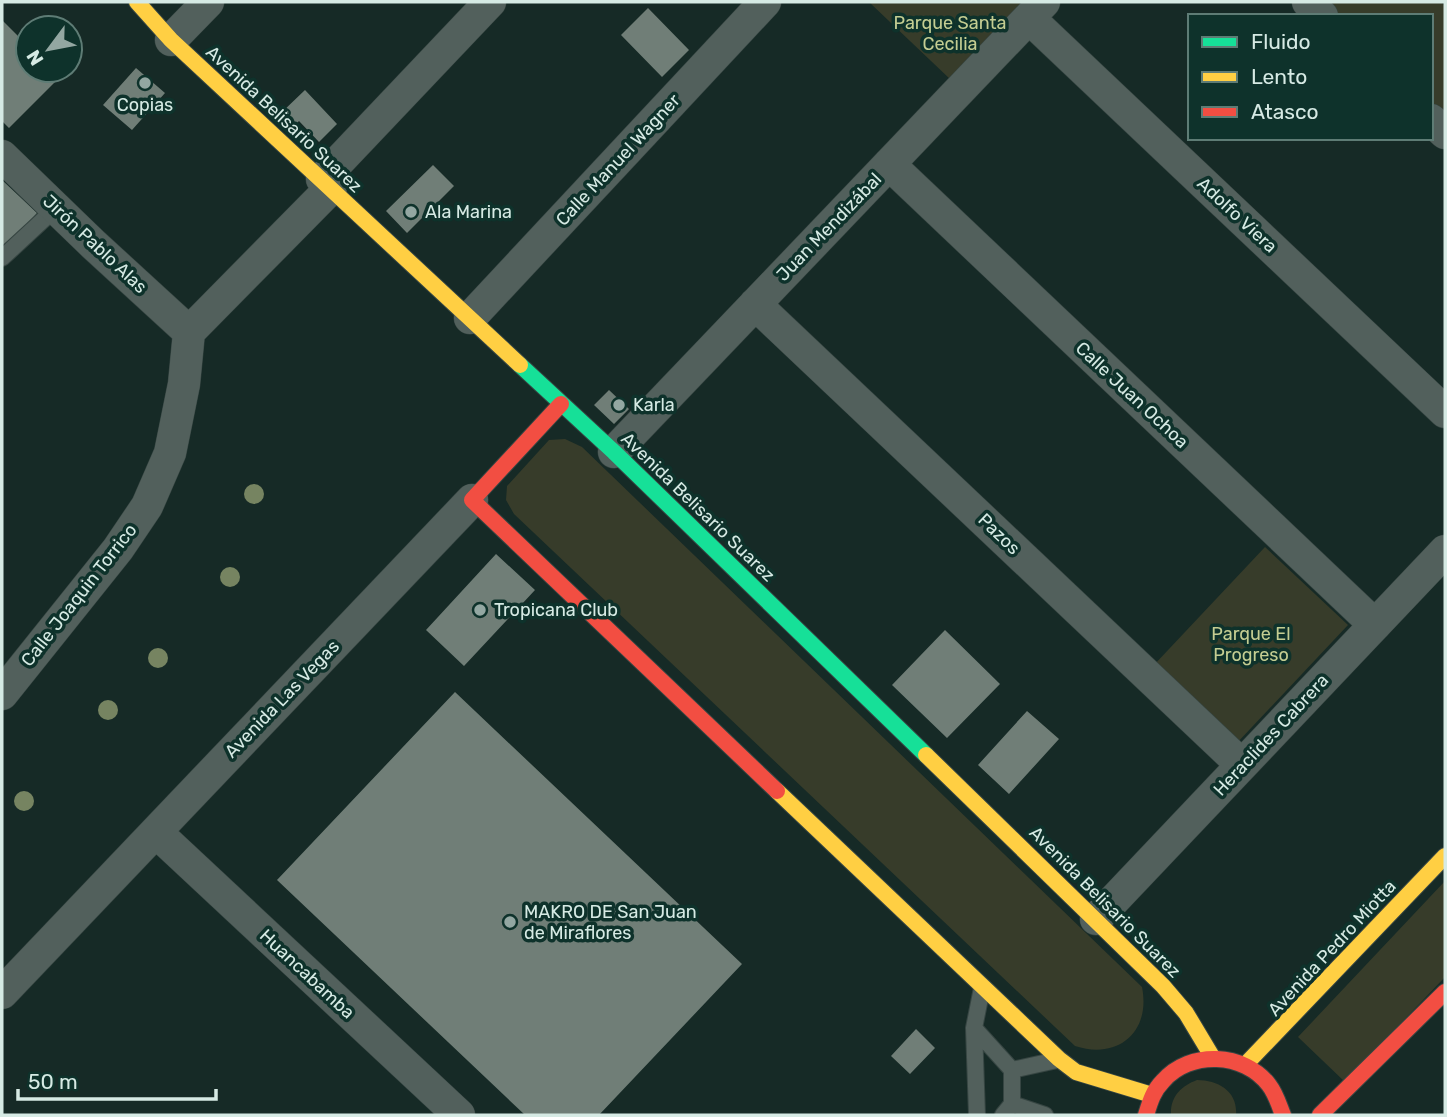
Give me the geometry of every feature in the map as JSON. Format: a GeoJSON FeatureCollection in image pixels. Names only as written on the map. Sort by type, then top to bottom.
{"type":"FeatureCollection","features":[{"type":"Feature","properties":{"kind":"street","name":"Avenida Belisario Suarez"},"geometry":{"type":"LineString","coordinates":[[137,2],[172,40],[614,452],[1096,919],[1186,1013],[1213,1058]]}},
{"type":"Feature","properties":{"kind":"street"},"geometry":{"type":"LineString","coordinates":[[172,40],[208,2]]}},
{"type":"Feature","properties":{"kind":"street"},"geometry":{"type":"LineString","coordinates":[[188,332],[327,184],[490,2]]}},
{"type":"Feature","properties":{"kind":"street","name":"Calle Manuel Wagner"},"geometry":{"type":"LineString","coordinates":[[470,318],[765,2]]}},
{"type":"Feature","properties":{"kind":"street","name":"Juan Mendizábal"},"geometry":{"type":"LineString","coordinates":[[614,452],[1036,10]]}},
{"type":"Feature","properties":{"kind":"street","name":"Adolfo Viera"},"geometry":{"type":"LineString","coordinates":[[1036,10],[1445,412]]}},
{"type":"Feature","properties":{"kind":"street","name":"Jirón Pablo Alas"},"geometry":{"type":"LineString","coordinates":[[2,156],[188,332]]}},
{"type":"Feature","properties":{"kind":"street","name":"Calle Juan Ochoa"},"geometry":{"type":"LineString","coordinates":[[889,164],[1375,625]]}},
{"type":"Feature","properties":{"kind":"street","name":"Pazos"},"geometry":{"type":"LineString","coordinates":[[755,303],[1242,765]]}},
{"type":"Feature","properties":{"kind":"street","name":"Calle Joaquin Torrico"},"geometry":{"type":"LineString","coordinates":[[2,694],[118,549],[146,506],[170,453],[184,384],[188,332]]}},
{"type":"Feature","properties":{"kind":"street","name":"Avenida Las Vegas"},"geometry":{"type":"LineString","coordinates":[[2,993],[561,404]]}},
{"type":"Feature","properties":{"kind":"street"},"geometry":{"type":"LineString","coordinates":[[472,500],[982,989],[1059,1059],[1076,1072],[1148,1106]]}},
{"type":"Feature","properties":{"kind":"street","name":"Heraclides Cabrera"},"geometry":{"type":"LineString","coordinates":[[1096,919],[1445,551]]}},
{"type":"Feature","properties":{"kind":"street","name":"Huancabamba"},"geometry":{"type":"LineString","coordinates":[[156,832],[459,1115]]}},
{"type":"Feature","properties":{"kind":"street","name":"Avenida Pedro Miotta"},"geometry":{"type":"LineString","coordinates":[[1245,1065],[1445,856]]}},
{"type":"Feature","properties":{"kind":"street"},"geometry":{"type":"LineString","coordinates":[[1320,1115],[1445,992]]}},
{"type":"Feature","properties":{"kind":"street"},"geometry":{"type":"LineString","coordinates":[[1132,1115],[1148,1106],[1171,1072],[1198,1059],[1213,1058],[1229,1059],[1245,1065],[1266,1080],[1279,1101],[1283,1115]]}},
{"type":"Feature","properties":{"kind":"lane"},"geometry":{"type":"LineString","coordinates":[[2,258],[55,208]]}},
{"type":"Feature","properties":{"kind":"lane"},"geometry":{"type":"LineString","coordinates":[[977,1115],[974,1028],[982,989]]}},
{"type":"Feature","properties":{"kind":"lane"},"geometry":{"type":"LineString","coordinates":[[974,1028],[1013,1070]]}},
{"type":"Feature","properties":{"kind":"lane"},"geometry":{"type":"LineString","coordinates":[[1013,1070],[1059,1059]]}},
{"type":"Feature","properties":{"kind":"lane"},"geometry":{"type":"LineString","coordinates":[[1013,1070],[1008,1110],[1045,1115]]}},
{"type":"Feature","properties":{"kind":"green space","name":"Parque Santa Cecilia"},"geometry":{"type":"Polygon","coordinates":[[[869,2],[1025,2],[951,80],[869,2]]]}},
{"type":"Feature","properties":{"kind":"green space"},"geometry":{"type":"Polygon","coordinates":[[[1322,2],[1441,2],[1445,6],[1445,119],[1433,107],[1433,14],[1335,14],[1322,2]]]}},
{"type":"Feature","properties":{"kind":"green space"},"geometry":{"type":"Polygon","coordinates":[[[565,439],[582,447],[1142,987],[1141,1017],[1128,1039],[1105,1049],[1075,1046],[514,514],[506,500],[507,486],[549,440],[565,439]]]}},
{"type":"Feature","properties":{"kind":"green space","name":"Parque El Progreso"},"geometry":{"type":"Polygon","coordinates":[[[1265,547],[1348,625],[1236,744],[1153,666],[1265,547]]]}},
{"type":"Feature","properties":{"kind":"green space"},"geometry":{"type":"Polygon","coordinates":[[[1445,881],[1445,977],[1345,1082],[1298,1037],[1445,881]]]}},
{"type":"Feature","properties":{"kind":"green space"},"geometry":{"type":"Polygon","coordinates":[[[1197,1080],[1213,1082],[1226,1089],[1234,1100],[1236,1115],[1171,1115],[1172,1103],[1178,1093],[1197,1080]]]}},
{"type":"Feature","properties":{"kind":"building"},"geometry":{"type":"Polygon","coordinates":[[[648,8],[689,50],[662,77],[621,35],[648,8]]]}},
{"type":"Feature","properties":{"kind":"building"},"geometry":{"type":"Polygon","coordinates":[[[2,20],[14,32],[14,84],[53,84],[9,128],[2,121],[2,20]]]}},
{"type":"Feature","properties":{"kind":"building"},"geometry":{"type":"Polygon","coordinates":[[[136,68],[165,93],[132,130],[103,105],[136,68]]]}},
{"type":"Feature","properties":{"kind":"building"},"geometry":{"type":"Polygon","coordinates":[[[305,90],[337,124],[319,142],[299,121],[294,126],[281,113],[305,90]]]}},
{"type":"Feature","properties":{"kind":"building"},"geometry":{"type":"Polygon","coordinates":[[[433,165],[454,186],[407,233],[386,211],[433,165]]]}},
{"type":"Feature","properties":{"kind":"building"},"geometry":{"type":"Polygon","coordinates":[[[2,180],[37,213],[2,251],[2,180]]]}},
{"type":"Feature","properties":{"kind":"building"},"geometry":{"type":"Polygon","coordinates":[[[609,390],[629,409],[614,424],[594,405],[609,390]]]}},
{"type":"Feature","properties":{"kind":"building","name":"Tropicana Club"},"geometry":{"type":"Polygon","coordinates":[[[496,554],[535,590],[464,666],[426,630],[496,554]]]}},
{"type":"Feature","properties":{"kind":"building"},"geometry":{"type":"Polygon","coordinates":[[[945,630],[1000,684],[947,738],[892,685],[945,630]]]}},
{"type":"Feature","properties":{"kind":"building","name":"MAKRO DE San Juan de Miraflores"},"geometry":{"type":"Polygon","coordinates":[[[455,692],[742,964],[599,1115],[525,1115],[277,880],[455,692]]]}},
{"type":"Feature","properties":{"kind":"building"},"geometry":{"type":"Polygon","coordinates":[[[1027,711],[1059,739],[1009,794],[978,765],[1027,711]]]}},
{"type":"Feature","properties":{"kind":"building"},"geometry":{"type":"Polygon","coordinates":[[[916,1029],[935,1048],[910,1074],[891,1056],[916,1029]]]}},
{"type":"Feature","properties":{"kind":"traffic: fast"},"geometry":{"type":"LineString","coordinates":[[520,365],[614,452],[926,755]]}},
{"type":"Feature","properties":{"kind":"traffic: slow"},"geometry":{"type":"LineString","coordinates":[[137,2],[171,40],[520,365]]}},
{"type":"Feature","properties":{"kind":"traffic: slow"},"geometry":{"type":"LineString","coordinates":[[926,755],[1163,986],[1186,1013],[1213,1058]]}},
{"type":"Feature","properties":{"kind":"traffic: slow"},"geometry":{"type":"LineString","coordinates":[[777,791],[1059,1059],[1076,1072],[1152,1095]]}},
{"type":"Feature","properties":{"kind":"traffic: slow"},"geometry":{"type":"LineString","coordinates":[[1245,1065],[1445,856]]}},
{"type":"Feature","properties":{"kind":"traffic: jam"},"geometry":{"type":"LineString","coordinates":[[561,404],[472,500],[777,791]]}},
{"type":"Feature","properties":{"kind":"traffic: jam"},"geometry":{"type":"LineString","coordinates":[[1320,1115],[1445,992]]}},
{"type":"Feature","properties":{"kind":"traffic: jam"},"geometry":{"type":"LineString","coordinates":[[1146,1115],[1157,1089],[1174,1071],[1187,1064],[1217,1059],[1246,1066],[1258,1074],[1271,1088],[1283,1115]]}},
{"type":"Feature","properties":{"kind":"place","name":"Copias"},"geometry":{"type":"Point","coordinates":[145,83]}},
{"type":"Feature","properties":{"kind":"place","name":"Ala Marina"},"geometry":{"type":"Point","coordinates":[411,212]}},
{"type":"Feature","properties":{"kind":"place","name":"Karla"},"geometry":{"type":"Point","coordinates":[619,405]}},
{"type":"Feature","properties":{"kind":"place","name":"Tropicana Club"},"geometry":{"type":"Point","coordinates":[480,610]}},
{"type":"Feature","properties":{"kind":"place","name":"MAKRO DE San Juan de Miraflores"},"geometry":{"type":"Point","coordinates":[510,922]}}]}
